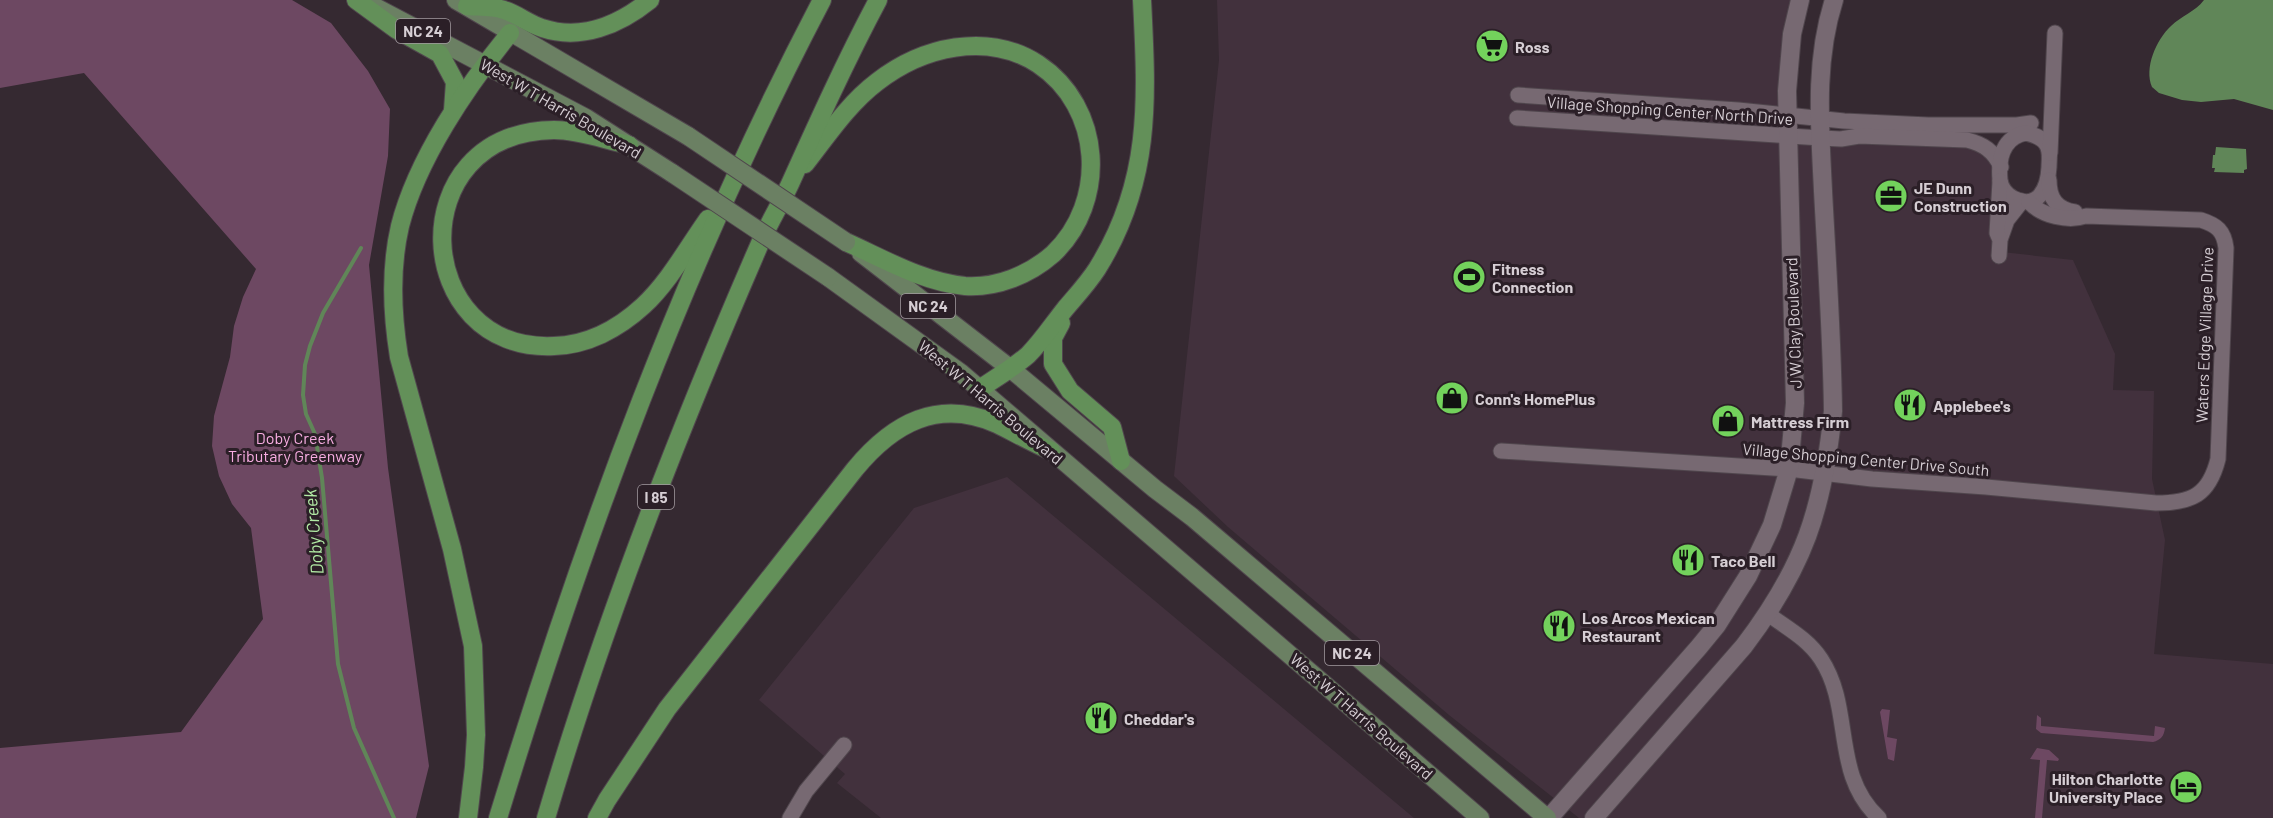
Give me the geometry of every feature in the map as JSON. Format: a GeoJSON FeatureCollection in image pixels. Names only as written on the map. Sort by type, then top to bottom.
{"type":"FeatureCollection","features":[{"type":"Feature","properties":{"kind":"highway"},"geometry":{"type":"LineString","coordinates":[[356,0],[397,30],[440,54],[455,82],[452,114]]}},
{"type":"Feature","properties":{"kind":"highway"},"geometry":{"type":"LineString","coordinates":[[462,3],[503,9],[539,27],[554,32],[571,33],[607,27],[650,0]]}},
{"type":"Feature","properties":{"kind":"highway"},"geometry":{"type":"LineString","coordinates":[[498,818],[556,632],[610,478],[663,343],[726,193],[822,0]]}},
{"type":"Feature","properties":{"kind":"highway","name":"I 85"},"geometry":{"type":"LineString","coordinates":[[546,818],[577,717],[639,537],[763,238],[826,102],[878,0]]}},
{"type":"Feature","properties":{"kind":"highway"},"geometry":{"type":"LineString","coordinates":[[979,389],[1011,369],[1029,354],[1095,272],[1112,244],[1135,186],[1141,152],[1145,113],[1142,0]]}},
{"type":"Feature","properties":{"kind":"highway"},"geometry":{"type":"LineString","coordinates":[[468,818],[476,735],[473,646],[452,549],[401,368],[395,333],[394,265],[400,226],[410,196],[425,164],[452,114],[484,64],[510,33]]}},
{"type":"Feature","properties":{"kind":"highway"},"geometry":{"type":"LineString","coordinates":[[789,184],[855,103],[876,82],[919,57],[958,46],[999,48],[1038,64],[1064,89],[1083,121],[1088,137],[1092,170],[1087,201],[1079,220],[1069,236],[1043,262],[1028,272],[1008,280],[987,285],[966,286],[924,276],[846,242]]}},
{"type":"Feature","properties":{"kind":"highway"},"geometry":{"type":"LineString","coordinates":[[629,146],[573,132],[534,131],[515,135],[496,143],[477,155],[465,170],[453,189],[445,209],[442,250],[446,269],[460,299],[485,327],[504,338],[525,345],[545,347],[586,341],[607,332],[643,306],[654,294],[726,193]]}},
{"type":"Feature","properties":{"kind":"highway"},"geometry":{"type":"LineString","coordinates":[[1073,300],[1053,338],[1053,364],[1070,391],[1112,427],[1121,461]]}},
{"type":"Feature","properties":{"kind":"highway"},"geometry":{"type":"LineString","coordinates":[[597,818],[612,791],[667,709],[855,469],[873,448],[892,432],[924,418],[960,415],[996,424],[1051,452]]}},
{"type":"Feature","properties":{"kind":"main road","name":"West W T Harris Boulevard"},"geometry":{"type":"LineString","coordinates":[[361,0],[586,118],[884,316],[979,389],[1480,818]]}},
{"type":"Feature","properties":{"kind":"main road","name":"NC 24"},"geometry":{"type":"LineString","coordinates":[[462,3],[688,136],[846,242],[1011,369],[1192,517],[1548,818]]}},
{"type":"Feature","properties":{"kind":"street","name":"J W Clay Boulevard"},"geometry":{"type":"LineString","coordinates":[[1548,818],[1717,624],[1744,584],[1772,525],[1789,469],[1794,428],[1795,384],[1787,114],[1789,60],[1800,0]]}},
{"type":"Feature","properties":{"kind":"street"},"geometry":{"type":"LineString","coordinates":[[1594,818],[1744,646],[1768,614],[1802,552],[1817,511],[1825,474],[1833,411],[1821,129],[1821,69],[1824,41],[1834,0]]}},
{"type":"Feature","properties":{"kind":"street"},"geometry":{"type":"LineString","coordinates":[[1999,256],[2000,240],[2007,220],[2026,201],[2043,193],[2049,180],[2050,33],[2044,101],[2040,115],[2004,146],[2000,173],[1997,233],[2000,240]]}},
{"type":"Feature","properties":{"kind":"street","name":"Village Shopping Center North Drive"},"geometry":{"type":"LineString","coordinates":[[1518,95],[1787,114],[1821,129]]}},
{"type":"Feature","properties":{"kind":"street","name":"Village Shopping Center North Drive"},"geometry":{"type":"LineString","coordinates":[[1517,118],[1788,136],[1821,129]]}},
{"type":"Feature","properties":{"kind":"street"},"geometry":{"type":"LineString","coordinates":[[1821,129],[2031,123]]}},
{"type":"Feature","properties":{"kind":"street"},"geometry":{"type":"LineString","coordinates":[[1821,129],[1841,139],[1859,136],[1976,142],[1991,151],[2006,193],[2012,198],[2026,201]]}},
{"type":"Feature","properties":{"kind":"street"},"geometry":{"type":"LineString","coordinates":[[2016,135],[2026,133],[2035,135],[2048,146],[2050,153]]}},
{"type":"Feature","properties":{"kind":"street","name":"Waters Edge Village Drive"},"geometry":{"type":"LineString","coordinates":[[2049,180],[2050,196],[2060,208],[2086,216],[2201,220],[2220,229],[2225,238],[2218,459],[2214,476],[2204,490],[2190,499],[2156,502]]}},
{"type":"Feature","properties":{"kind":"street","name":"Waters Edge Village Drive"},"geometry":{"type":"LineString","coordinates":[[2026,201],[2035,208],[2058,217],[2077,219],[2086,216]]}},
{"type":"Feature","properties":{"kind":"street","name":"Village Shopping Center Drive South"},"geometry":{"type":"LineString","coordinates":[[1502,451],[1789,469],[2156,502]]}},
{"type":"Feature","properties":{"kind":"street"},"geometry":{"type":"LineString","coordinates":[[1768,614],[1805,641],[1822,661],[1835,687],[1846,758],[1852,778],[1866,803],[1879,818]]}},
{"type":"Feature","properties":{"kind":"street"},"geometry":{"type":"LineString","coordinates":[[790,818],[806,791],[844,745]]}},
{"type":"Feature","properties":{"kind":"shaded area"},"geometry":{"type":"Polygon","coordinates":[[[1217,0],[1793,0],[1782,142],[1861,142],[1973,147],[1992,162],[1993,251],[2073,260],[2115,354],[2113,390],[2154,391],[2152,479],[2165,540],[2154,654],[2273,664],[2273,818],[1579,818],[1449,715],[1228,527],[1174,476],[1219,60],[1217,0]]]}},
{"type":"Feature","properties":{"kind":"shaded area"},"geometry":{"type":"Polygon","coordinates":[[[2204,0],[2273,0],[2273,110],[2234,99],[2201,102],[2182,100],[2159,93],[2152,87],[2149,71],[2156,46],[2171,26],[2204,0]]]}},
{"type":"Feature","properties":{"kind":"shaded area"},"geometry":{"type":"Polygon","coordinates":[[[2216,147],[2246,149],[2247,169],[2244,173],[2214,172],[2213,155],[2215,155],[2216,147]]]}},
{"type":"Feature","properties":{"kind":"shaded area"},"geometry":{"type":"Polygon","coordinates":[[[1007,477],[1414,818],[881,818],[837,783],[845,774],[759,700],[914,508],[1007,477]]]}},
{"type":"Feature","properties":{"kind":"green space","name":"Doby Creek Tributary Greenway"},"geometry":{"type":"Polygon","coordinates":[[[0,0],[292,0],[331,23],[368,71],[390,109],[388,156],[369,265],[388,468],[429,766],[416,818],[0,818],[0,748],[181,732],[263,619],[251,528],[232,504],[219,476],[212,446],[214,416],[230,357],[234,326],[243,297],[256,269],[84,73],[0,88],[0,0]]]}},
{"type":"Feature","properties":{"kind":"green space"},"geometry":{"type":"Polygon","coordinates":[[[1882,709],[1890,710],[1887,737],[1897,739],[1894,761],[1888,759],[1880,712],[1882,709]]]}},
{"type":"Feature","properties":{"kind":"green space"},"geometry":{"type":"Polygon","coordinates":[[[2037,715],[2041,718],[2041,726],[2154,736],[2155,726],[2165,728],[2162,737],[2153,742],[2041,733],[2036,729],[2037,715]]]}},
{"type":"Feature","properties":{"kind":"green space"},"geometry":{"type":"Polygon","coordinates":[[[2037,748],[2049,750],[2059,759],[2058,761],[2047,760],[2042,818],[2035,818],[2040,760],[2030,759],[2037,748]]]}},
{"type":"Feature","properties":{"kind":"waterway","name":"Doby Creek"},"geometry":{"type":"LineString","coordinates":[[361,248],[323,313],[305,365],[303,395],[306,414],[315,434],[322,478],[338,664],[354,728],[394,818]]}},
{"type":"Feature","properties":{"kind":"place","name":"Ross"},"geometry":{"type":"Point","coordinates":[1492,46]}},
{"type":"Feature","properties":{"kind":"place","name":"JE Dunn Construction"},"geometry":{"type":"Point","coordinates":[1891,196]}},
{"type":"Feature","properties":{"kind":"place","name":"Fitness Connection"},"geometry":{"type":"Point","coordinates":[1469,277]}},
{"type":"Feature","properties":{"kind":"place","name":"Conn's HomePlus"},"geometry":{"type":"Point","coordinates":[1452,398]}},
{"type":"Feature","properties":{"kind":"place","name":"Applebee's"},"geometry":{"type":"Point","coordinates":[1910,405]}},
{"type":"Feature","properties":{"kind":"place","name":"Mattress Firm"},"geometry":{"type":"Point","coordinates":[1728,421]}},
{"type":"Feature","properties":{"kind":"place","name":"Taco Bell"},"geometry":{"type":"Point","coordinates":[1688,560]}},
{"type":"Feature","properties":{"kind":"place","name":"Los Arcos Mexican Restaurant"},"geometry":{"type":"Point","coordinates":[1559,626]}},
{"type":"Feature","properties":{"kind":"place","name":"Cheddar's"},"geometry":{"type":"Point","coordinates":[1101,718]}},
{"type":"Feature","properties":{"kind":"place","name":"Hilton Charlotte University Place"},"geometry":{"type":"Point","coordinates":[2186,787]}}]}
